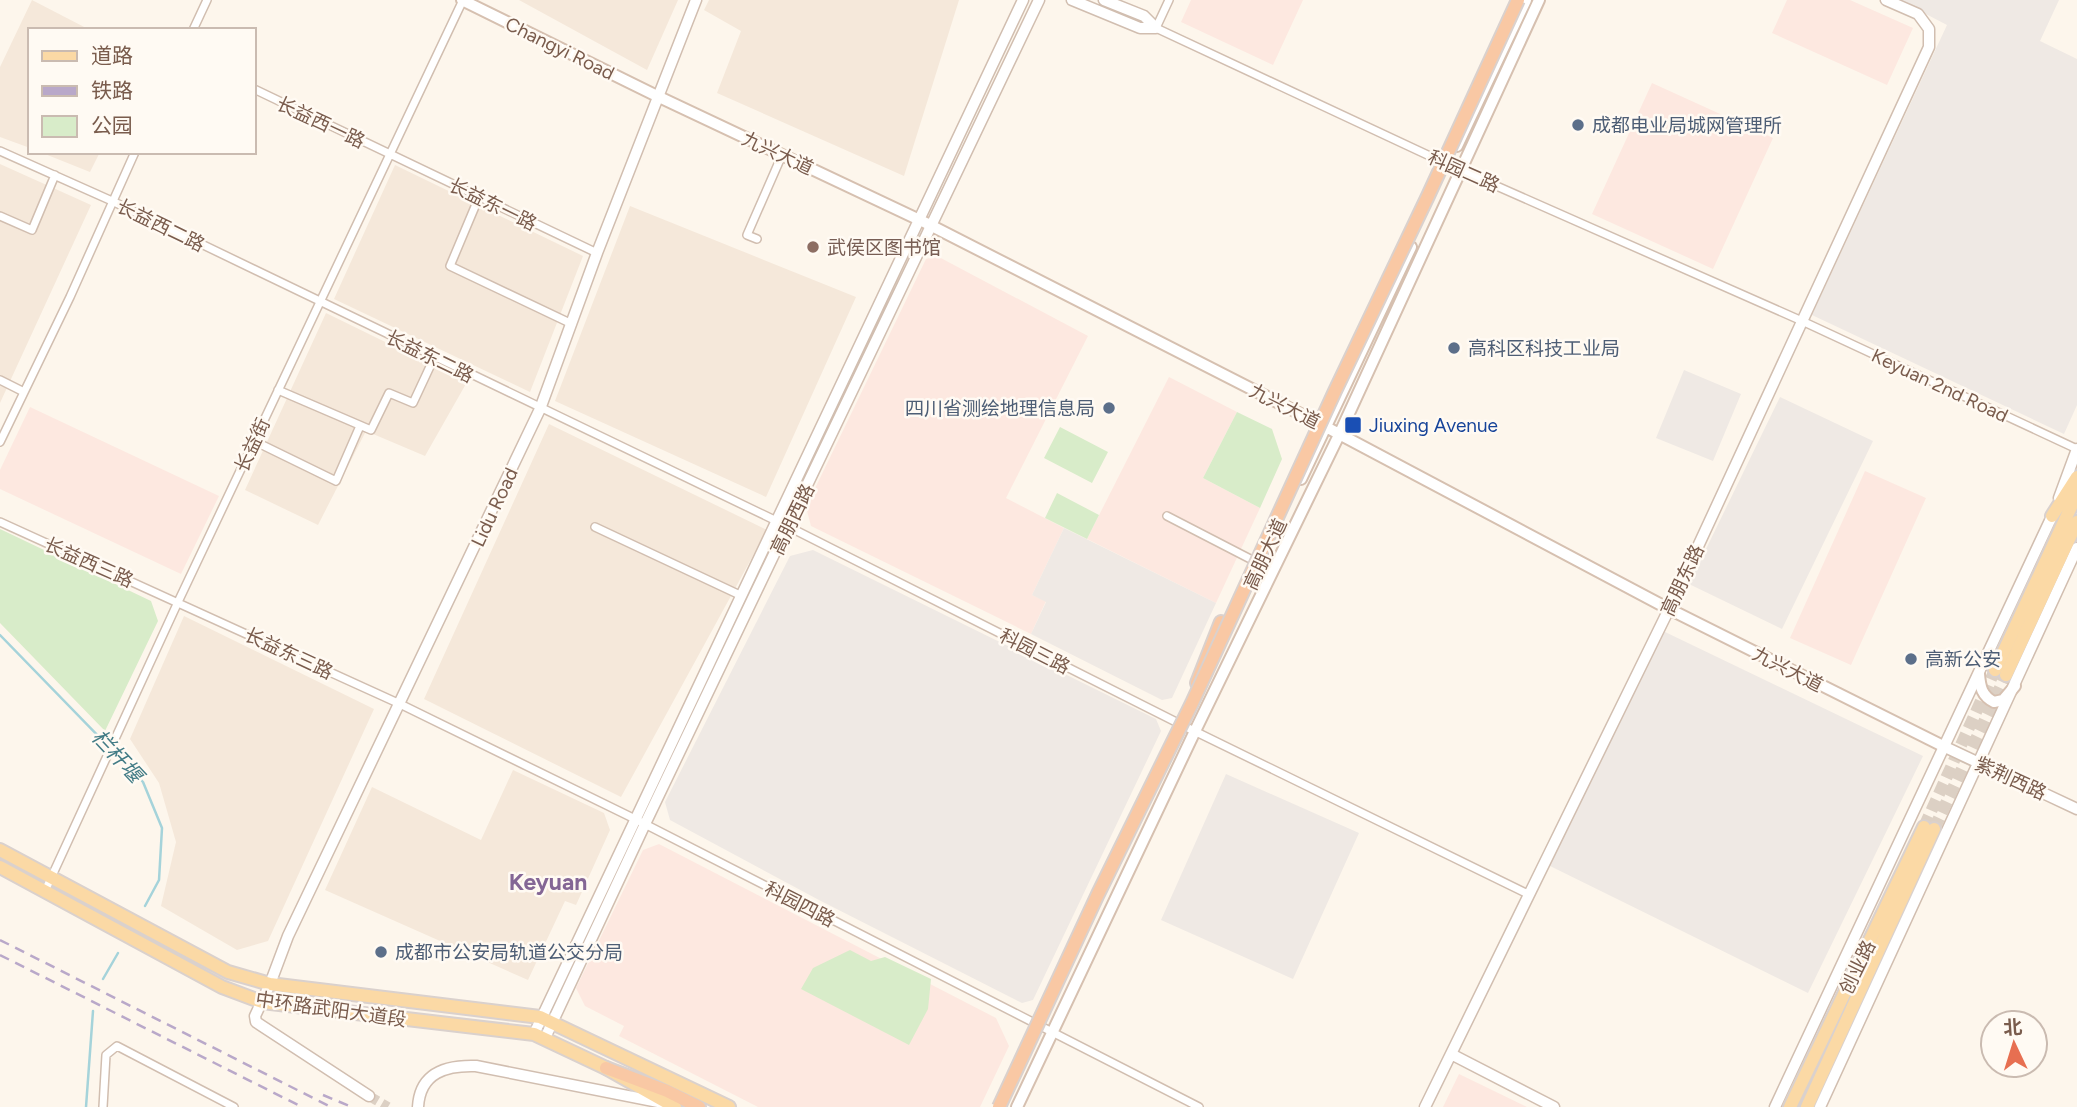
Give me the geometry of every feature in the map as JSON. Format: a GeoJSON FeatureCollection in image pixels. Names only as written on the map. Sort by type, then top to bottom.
{"type":"FeatureCollection","features":[{"type":"Feature","properties":{"kind":"highway"},"geometry":{"type":"LineString","coordinates":[[1001,1107],[1098,894],[1209,668],[1518,0]]}},
{"type":"Feature","properties":{"kind":"highway"},"geometry":{"type":"LineString","coordinates":[[1190,729],[1202,666],[1308,432],[1335,391]]}},
{"type":"Feature","properties":{"kind":"highway"},"geometry":{"type":"LineString","coordinates":[[606,1068],[671,1101],[699,1107]]}},
{"type":"Feature","properties":{"kind":"main road","name":"Changyi Road"},"geometry":{"type":"LineString","coordinates":[[463,0],[657,96]]}},
{"type":"Feature","properties":{"kind":"main road","name":"高朋大道"},"geometry":{"type":"LineString","coordinates":[[1017,1107],[1190,729],[1260,564],[1526,0]]}},
{"type":"Feature","properties":{"kind":"main road","name":"高朋大道"},"geometry":{"type":"LineString","coordinates":[[1001,1107],[1339,435],[1539,0]]}},
{"type":"Feature","properties":{"kind":"main road","name":"九兴大道"},"geometry":{"type":"LineString","coordinates":[[657,96],[932,226],[1326,427],[1669,609],[1945,747]]}},
{"type":"Feature","properties":{"kind":"main road"},"geometry":{"type":"LineString","coordinates":[[2052,516],[2077,477]]}},
{"type":"Feature","properties":{"kind":"main road"},"geometry":{"type":"LineString","coordinates":[[2077,494],[2000,672],[2077,522]]}},
{"type":"Feature","properties":{"kind":"main road"},"geometry":{"type":"LineString","coordinates":[[1979,674],[1980,688],[1987,699],[1994,702],[2003,699],[2015,686]]}},
{"type":"Feature","properties":{"kind":"main road","name":"创业路"},"geometry":{"type":"LineString","coordinates":[[1790,1107],[1929,828],[1807,1107]]}},
{"type":"Feature","properties":{"kind":"main road","name":"中环路武阳大道段"},"geometry":{"type":"LineString","coordinates":[[0,850],[228,972],[270,984],[546,1020],[729,1107]]}},
{"type":"Feature","properties":{"kind":"main road","name":"中环路武阳大道段"},"geometry":{"type":"LineString","coordinates":[[0,867],[222,988],[262,1002],[540,1036],[606,1068]]}},
{"type":"Feature","properties":{"kind":"street"},"geometry":{"type":"LineString","coordinates":[[194,28],[207,0]]}},
{"type":"Feature","properties":{"kind":"street","name":"长益街"},"geometry":{"type":"LineString","coordinates":[[45,891],[319,302],[463,0]]}},
{"type":"Feature","properties":{"kind":"street","name":"Lidu Road"},"geometry":{"type":"LineString","coordinates":[[262,1002],[288,936],[540,409],[597,253],[696,0]]}},
{"type":"Feature","properties":{"kind":"street","name":"高朋西路"},"geometry":{"type":"LineString","coordinates":[[540,1036],[742,596],[1023,0]]}},
{"type":"Feature","properties":{"kind":"street","name":"高朋西路"},"geometry":{"type":"LineString","coordinates":[[640,822],[789,527],[1039,0]]}},
{"type":"Feature","properties":{"kind":"street"},"geometry":{"type":"LineString","coordinates":[[1072,0],[1140,28],[1156,28]]}},
{"type":"Feature","properties":{"kind":"street"},"geometry":{"type":"LineString","coordinates":[[1104,0],[1144,16],[1156,28]]}},
{"type":"Feature","properties":{"kind":"street"},"geometry":{"type":"LineString","coordinates":[[1156,28],[1169,0]]}},
{"type":"Feature","properties":{"kind":"street","name":"高朋东路"},"geometry":{"type":"LineString","coordinates":[[1425,1107],[1669,609],[1929,47],[1929,29],[1918,15],[1886,0]]}},
{"type":"Feature","properties":{"kind":"street","name":"科园二路"},"geometry":{"type":"LineString","coordinates":[[1156,28],[1449,165],[1802,321]]}},
{"type":"Feature","properties":{"kind":"street","name":"长益西一路"},"geometry":{"type":"LineString","coordinates":[[256,90],[389,154]]}},
{"type":"Feature","properties":{"kind":"street","name":"长益西二路"},"geometry":{"type":"LineString","coordinates":[[0,151],[112,201],[319,302]]}},
{"type":"Feature","properties":{"kind":"street"},"geometry":{"type":"LineString","coordinates":[[0,442],[70,297],[134,154]]}},
{"type":"Feature","properties":{"kind":"street","name":"长益东一路"},"geometry":{"type":"LineString","coordinates":[[389,154],[597,253]]}},
{"type":"Feature","properties":{"kind":"street"},"geometry":{"type":"LineString","coordinates":[[757,240],[747,235],[782,155]]}},
{"type":"Feature","properties":{"kind":"street"},"geometry":{"type":"LineString","coordinates":[[0,216],[32,230],[55,175]]}},
{"type":"Feature","properties":{"kind":"street"},"geometry":{"type":"LineString","coordinates":[[479,197],[450,266],[572,324]]}},
{"type":"Feature","properties":{"kind":"street"},"geometry":{"type":"LineString","coordinates":[[760,206],[769,210]]}},
{"type":"Feature","properties":{"kind":"street","name":"长益东二路"},"geometry":{"type":"LineString","coordinates":[[319,302],[540,409]]}},
{"type":"Feature","properties":{"kind":"street","name":"Keyuan 2nd Road"},"geometry":{"type":"LineString","coordinates":[[1802,321],[2077,449]]}},
{"type":"Feature","properties":{"kind":"street"},"geometry":{"type":"LineString","coordinates":[[278,390],[371,430],[389,393],[413,403],[434,358]]}},
{"type":"Feature","properties":{"kind":"street"},"geometry":{"type":"LineString","coordinates":[[0,380],[24,392]]}},
{"type":"Feature","properties":{"kind":"street","name":"科园三路"},"geometry":{"type":"LineString","coordinates":[[540,409],[778,521],[1190,729],[1528,894]]}},
{"type":"Feature","properties":{"kind":"street"},"geometry":{"type":"LineString","coordinates":[[254,441],[336,481],[360,426]]}},
{"type":"Feature","properties":{"kind":"street"},"geometry":{"type":"LineString","coordinates":[[1775,1107],[2052,516],[2077,449]]}},
{"type":"Feature","properties":{"kind":"street"},"geometry":{"type":"LineString","coordinates":[[1167,516],[1260,564]]}},
{"type":"Feature","properties":{"kind":"street","name":"长益西三路"},"geometry":{"type":"LineString","coordinates":[[0,522],[178,603]]}},
{"type":"Feature","properties":{"kind":"street"},"geometry":{"type":"LineString","coordinates":[[595,527],[742,596]]}},
{"type":"Feature","properties":{"kind":"street"},"geometry":{"type":"LineString","coordinates":[[1820,1107],[2077,548]]}},
{"type":"Feature","properties":{"kind":"street","name":"长益东三路"},"geometry":{"type":"LineString","coordinates":[[178,603],[400,704]]}},
{"type":"Feature","properties":{"kind":"street","name":"科园四路"},"geometry":{"type":"LineString","coordinates":[[400,704],[640,822],[1199,1107]]}},
{"type":"Feature","properties":{"kind":"street","name":"紫荆西路"},"geometry":{"type":"LineString","coordinates":[[1945,747],[2077,809]]}},
{"type":"Feature","properties":{"kind":"street"},"geometry":{"type":"LineString","coordinates":[[262,1002],[255,1016],[256,1022],[369,1097]]}},
{"type":"Feature","properties":{"kind":"street"},"geometry":{"type":"LineString","coordinates":[[103,1107],[106,1055],[117,1046],[234,1107]]}},
{"type":"Feature","properties":{"kind":"street"},"geometry":{"type":"LineString","coordinates":[[1451,1054],[1554,1107]]}},
{"type":"Feature","properties":{"kind":"street"},"geometry":{"type":"LineString","coordinates":[[418,1107],[423,1087],[432,1076],[442,1069],[457,1065],[476,1066],[671,1101]]}},
{"type":"Feature","properties":{"kind":"shaded area"},"geometry":{"type":"Polygon","coordinates":[[[32,0],[86,28],[28,28],[28,147],[0,137],[0,67],[32,0]]]}},
{"type":"Feature","properties":{"kind":"shaded area"},"geometry":{"type":"Polygon","coordinates":[[[519,0],[678,0],[647,70],[519,0]]]}},
{"type":"Feature","properties":{"kind":"shaded area"},"geometry":{"type":"Polygon","coordinates":[[[709,0],[959,0],[904,176],[717,93],[741,31],[704,10],[709,0]]]}},
{"type":"Feature","properties":{"kind":"shaded area"},"geometry":{"type":"Polygon","coordinates":[[[1191,0],[1303,0],[1273,65],[1181,22],[1191,0]]]}},
{"type":"Feature","properties":{"kind":"shaded area"},"geometry":{"type":"Polygon","coordinates":[[[1787,0],[1850,0],[1913,28],[1887,85],[1772,33],[1787,0]]]}},
{"type":"Feature","properties":{"kind":"shaded area"},"geometry":{"type":"Polygon","coordinates":[[[1899,0],[2059,0],[2040,41],[2077,59],[2077,405],[2064,434],[1812,315],[1947,25],[1899,0]]]}},
{"type":"Feature","properties":{"kind":"shaded area"},"geometry":{"type":"Polygon","coordinates":[[[1652,83],[1773,138],[1713,269],[1592,214],[1652,83]]]}},
{"type":"Feature","properties":{"kind":"shaded area"},"geometry":{"type":"Polygon","coordinates":[[[45,154],[99,154],[90,172],[45,154]]]}},
{"type":"Feature","properties":{"kind":"shaded area"},"geometry":{"type":"Polygon","coordinates":[[[0,164],[91,205],[0,403],[0,164]]]}},
{"type":"Feature","properties":{"kind":"shaded area"},"geometry":{"type":"Polygon","coordinates":[[[395,165],[583,256],[530,392],[334,299],[395,165]]]}},
{"type":"Feature","properties":{"kind":"shaded area"},"geometry":{"type":"Polygon","coordinates":[[[630,206],[856,297],[766,497],[555,401],[630,206]]]}},
{"type":"Feature","properties":{"kind":"shaded area"},"geometry":{"type":"Polygon","coordinates":[[[937,256],[1088,336],[1006,498],[1064,528],[1032,595],[1046,601],[1031,634],[811,526],[806,507],[926,259],[937,256]]]}},
{"type":"Feature","properties":{"kind":"shaded area"},"geometry":{"type":"Polygon","coordinates":[[[326,313],[467,382],[425,456],[366,431],[318,525],[245,490],[326,313]]]}},
{"type":"Feature","properties":{"kind":"shaded area"},"geometry":{"type":"Polygon","coordinates":[[[1684,370],[1741,394],[1713,461],[1656,438],[1684,370]]]}},
{"type":"Feature","properties":{"kind":"shaded area"},"geometry":{"type":"Polygon","coordinates":[[[1169,377],[1237,412],[1203,478],[1260,508],[1216,603],[1087,539],[1169,377]]]}},
{"type":"Feature","properties":{"kind":"shaded area"},"geometry":{"type":"Polygon","coordinates":[[[1780,397],[1873,441],[1782,629],[1689,584],[1780,397]]]}},
{"type":"Feature","properties":{"kind":"shaded area"},"geometry":{"type":"Polygon","coordinates":[[[30,407],[219,496],[181,574],[0,489],[0,470],[30,407]]]}},
{"type":"Feature","properties":{"kind":"shaded area"},"geometry":{"type":"Polygon","coordinates":[[[549,424],[767,530],[621,797],[424,699],[549,424]]]}},
{"type":"Feature","properties":{"kind":"shaded area"},"geometry":{"type":"Polygon","coordinates":[[[1865,471],[1926,498],[1851,665],[1790,638],[1865,471]]]}},
{"type":"Feature","properties":{"kind":"shaded area"},"geometry":{"type":"Polygon","coordinates":[[[1064,528],[1216,603],[1172,698],[1162,700],[1031,634],[1046,602],[1032,595],[1064,528]]]}},
{"type":"Feature","properties":{"kind":"shaded area"},"geometry":{"type":"Polygon","coordinates":[[[813,550],[1156,719],[1161,731],[1033,1000],[1022,1003],[819,900],[670,820],[665,802],[790,556],[813,550]]]}},
{"type":"Feature","properties":{"kind":"shaded area"},"geometry":{"type":"Polygon","coordinates":[[[184,616],[374,709],[268,941],[237,950],[161,906],[176,842],[159,783],[130,739],[184,616]]]}},
{"type":"Feature","properties":{"kind":"shaded area"},"geometry":{"type":"Polygon","coordinates":[[[1663,631],[1923,756],[1808,993],[1548,865],[1663,631]]]}},
{"type":"Feature","properties":{"kind":"shaded area"},"geometry":{"type":"Polygon","coordinates":[[[513,770],[604,813],[610,830],[576,905],[565,901],[528,980],[325,890],[372,787],[481,840],[513,770]]]}},
{"type":"Feature","properties":{"kind":"shaded area"},"geometry":{"type":"Polygon","coordinates":[[[1226,774],[1359,833],[1293,979],[1161,920],[1226,774]]]}},
{"type":"Feature","properties":{"kind":"shaded area"},"geometry":{"type":"Polygon","coordinates":[[[659,844],[996,1018],[1009,1046],[980,1107],[758,1107],[619,1036],[624,1026],[585,1006],[576,988],[643,850],[659,844]]]}},
{"type":"Feature","properties":{"kind":"shaded area"},"geometry":{"type":"Polygon","coordinates":[[[1459,1074],[1527,1107],[1443,1107],[1459,1074]]]}},
{"type":"Feature","properties":{"kind":"green space"},"geometry":{"type":"Polygon","coordinates":[[[1237,412],[1272,429],[1282,459],[1260,508],[1203,478],[1237,412]]]}},
{"type":"Feature","properties":{"kind":"green space"},"geometry":{"type":"Polygon","coordinates":[[[1060,427],[1108,452],[1092,483],[1044,458],[1060,427]]]}},
{"type":"Feature","properties":{"kind":"green space"},"geometry":{"type":"Polygon","coordinates":[[[1057,493],[1099,515],[1087,539],[1045,518],[1057,493]]]}},
{"type":"Feature","properties":{"kind":"green space"},"geometry":{"type":"Polygon","coordinates":[[[0,529],[151,601],[158,621],[105,731],[0,623],[0,529]]]}},
{"type":"Feature","properties":{"kind":"green space"},"geometry":{"type":"Polygon","coordinates":[[[850,950],[871,961],[885,957],[931,979],[928,1009],[909,1045],[801,989],[813,968],[850,950]]]}},
{"type":"Feature","properties":{"kind":"waterway","name":"栏杆堰"},"geometry":{"type":"LineString","coordinates":[[0,635],[143,782],[162,828],[159,880],[145,906]]}},
{"type":"Feature","properties":{"kind":"waterway","name":"栏杆堰"},"geometry":{"type":"LineString","coordinates":[[103,979],[118,953]]}},
{"type":"Feature","properties":{"kind":"waterway","name":"栏杆堰"},"geometry":{"type":"LineString","coordinates":[[86,1107],[93,1011]]}},
{"type":"Feature","properties":{"kind":"tunnel"},"geometry":{"type":"LineString","coordinates":[[1924,827],[1995,670]]}},
{"type":"Feature","properties":{"kind":"tunnel"},"geometry":{"type":"LineString","coordinates":[[1934,829],[2006,675]]}},
{"type":"Feature","properties":{"kind":"tunnel"},"geometry":{"type":"LineString","coordinates":[[369,1096],[388,1107]]}},
{"type":"Feature","properties":{"kind":"railway"},"geometry":{"type":"LineString","coordinates":[[0,940],[331,1107]]}},
{"type":"Feature","properties":{"kind":"railway"},"geometry":{"type":"LineString","coordinates":[[0,955],[302,1107]]}},
{"type":"Feature","properties":{"kind":"railway"},"geometry":{"type":"LineString","coordinates":[[323,1095],[352,1107]]}},
{"type":"Feature","properties":{"kind":"place","name":"成都电业局城网管理所"},"geometry":{"type":"Point","coordinates":[1578,125]}},
{"type":"Feature","properties":{"kind":"place","name":"武侯区图书馆"},"geometry":{"type":"Point","coordinates":[813,247]}},
{"type":"Feature","properties":{"kind":"place","name":"高科区科技工业局"},"geometry":{"type":"Point","coordinates":[1454,348]}},
{"type":"Feature","properties":{"kind":"place","name":"四川省测绘地理信息局"},"geometry":{"type":"Point","coordinates":[1109,408]}},
{"type":"Feature","properties":{"kind":"place","name":"Jiuxing Avenue"},"geometry":{"type":"Point","coordinates":[1353,425]}},
{"type":"Feature","properties":{"kind":"place","name":"高新公安"},"geometry":{"type":"Point","coordinates":[1911,659]}},
{"type":"Feature","properties":{"kind":"place","name":"成都市公安局轨道公交分局"},"geometry":{"type":"Point","coordinates":[381,952]}},
{"type":"Feature","properties":{"kind":"district","name":"Keyuan"},"geometry":{"type":"Point","coordinates":[548,882]}}]}
